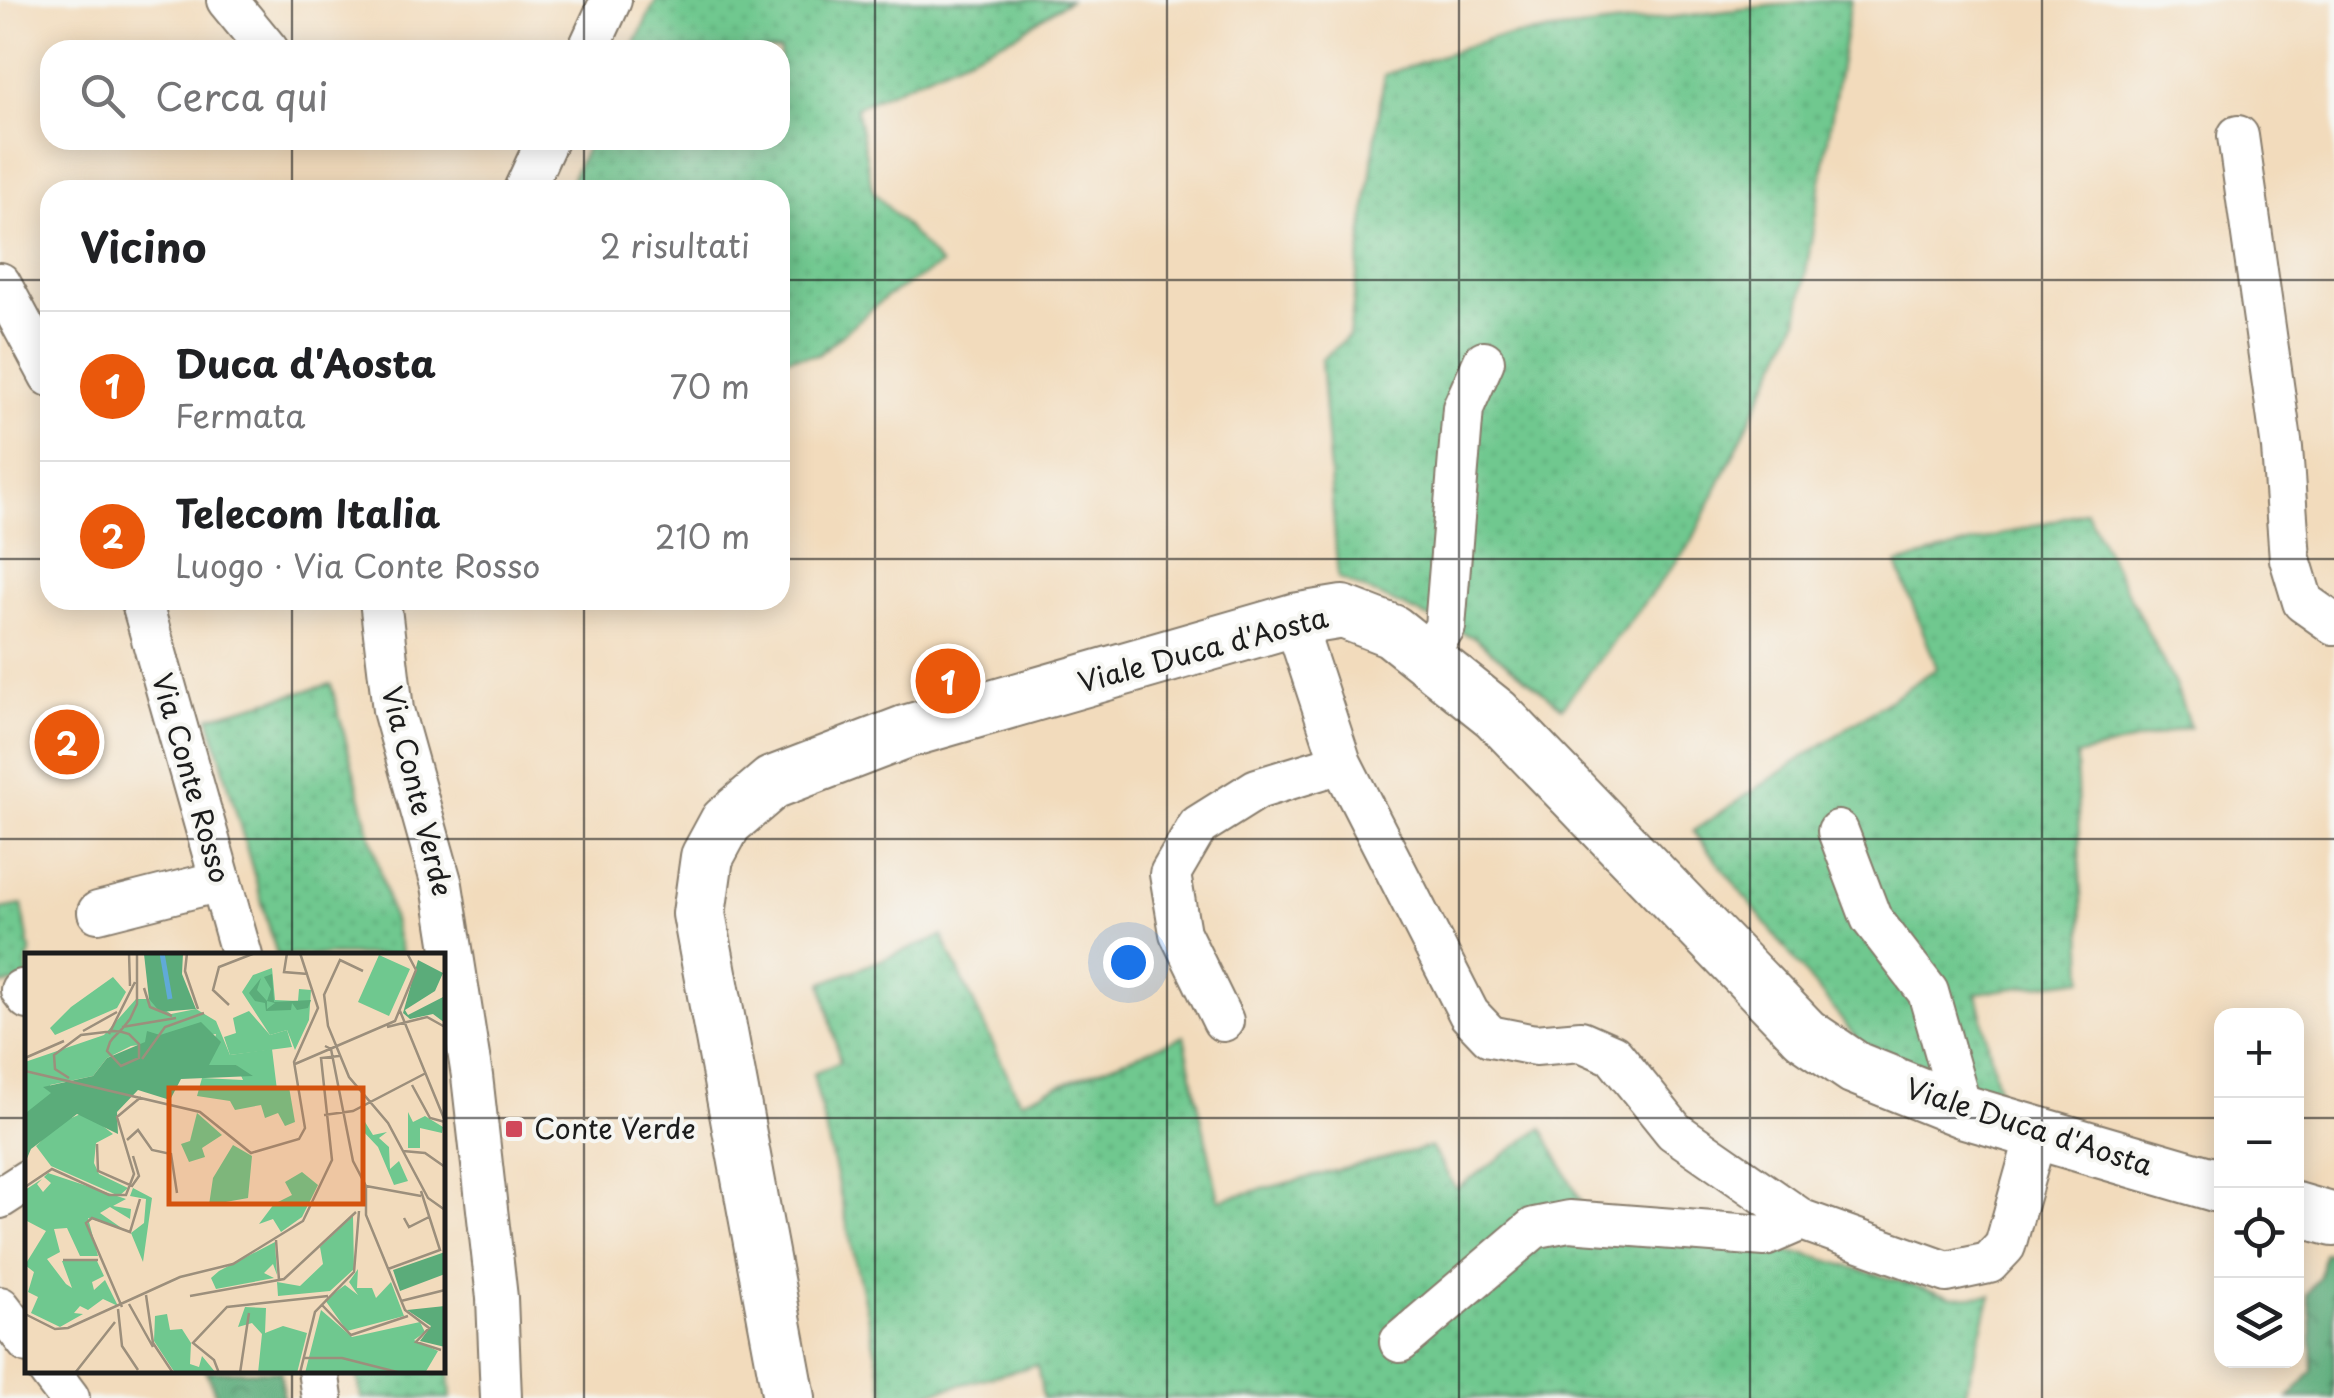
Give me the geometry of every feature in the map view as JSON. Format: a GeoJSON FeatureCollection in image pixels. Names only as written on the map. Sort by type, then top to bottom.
{"type":"FeatureCollection","features":[{"type":"Feature","properties":{"kind":"main road","name":"Viale Duca d'Aosta"},"geometry":{"type":"LineString","coordinates":[[788,1398],[699,914],[707,857],[726,822],[772,783],[905,732],[1294,620],[1343,612],[1392,632],[1496,714],[1805,1034],[1855,1068],[1962,1112],[2214,1185]]}},
{"type":"Feature","properties":{"kind":"main road"},"geometry":{"type":"LineString","coordinates":[[2304,1211],[2334,1220]]}},
{"type":"Feature","properties":{"kind":"street"},"geometry":{"type":"LineString","coordinates":[[227,0],[260,40]]}},
{"type":"Feature","properties":{"kind":"street"},"geometry":{"type":"LineString","coordinates":[[593,40],[611,0]]}},
{"type":"Feature","properties":{"kind":"street"},"geometry":{"type":"LineString","coordinates":[[2238,136],[2282,448],[2290,559],[2303,602],[2334,624]]}},
{"type":"Feature","properties":{"kind":"street"},"geometry":{"type":"LineString","coordinates":[[529,180],[542,150]]}},
{"type":"Feature","properties":{"kind":"street"},"geometry":{"type":"LineString","coordinates":[[2,290],[40,358]]}},
{"type":"Feature","properties":{"kind":"street"},"geometry":{"type":"LineString","coordinates":[[1425,658],[1446,627],[1463,408],[1484,361]]}},
{"type":"Feature","properties":{"kind":"street","name":"Via Conte Rosso"},"geometry":{"type":"LineString","coordinates":[[144,610],[241,953]]}},
{"type":"Feature","properties":{"kind":"street","name":"Via Conte Verde"},"geometry":{"type":"LineString","coordinates":[[381,610],[393,710],[442,884],[458,1078],[497,1298],[501,1398]]}},
{"type":"Feature","properties":{"kind":"street"},"geometry":{"type":"LineString","coordinates":[[1294,620],[1341,763],[1469,1014],[1490,1036],[1536,1045],[1581,1042],[1613,1055],[1674,1131],[1802,1220],[1947,1272],[1988,1262],[2006,1246],[2037,1132]]}},
{"type":"Feature","properties":{"kind":"street"},"geometry":{"type":"LineString","coordinates":[[1223,1021],[1180,933],[1170,874],[1198,826],[1256,789],[1341,763]]}},
{"type":"Feature","properties":{"kind":"street"},"geometry":{"type":"LineString","coordinates":[[1838,831],[1871,918],[1928,992],[1962,1112]]}},
{"type":"Feature","properties":{"kind":"street"},"geometry":{"type":"LineString","coordinates":[[98,912],[220,881]]}},
{"type":"Feature","properties":{"kind":"street"},"geometry":{"type":"LineString","coordinates":[[0,1198],[25,1182]]}},
{"type":"Feature","properties":{"kind":"street"},"geometry":{"type":"LineString","coordinates":[[1400,1342],[1534,1228],[1569,1220],[1765,1236],[1802,1220]]}},
{"type":"Feature","properties":{"kind":"street"},"geometry":{"type":"LineString","coordinates":[[0,1307],[25,1339]]}},
{"type":"Feature","properties":{"kind":"street"},"geometry":{"type":"LineString","coordinates":[[50,1373],[69,1398]]}},
{"type":"Feature","properties":{"kind":"street"},"geometry":{"type":"LineString","coordinates":[[318,1373],[322,1398]]}},
{"type":"Feature","properties":{"kind":"green space"},"geometry":{"type":"Polygon","coordinates":[[[656,0],[1069,0],[1018,34],[856,107],[873,191],[941,265],[886,297],[818,355],[790,357],[790,180],[571,180],[585,150],[790,150],[790,40],[637,40],[656,0]]]}},
{"type":"Feature","properties":{"kind":"green space"},"geometry":{"type":"Polygon","coordinates":[[[1821,0],[1851,0],[1798,320],[1691,543],[1562,707],[1475,638],[1338,578],[1321,360],[1349,336],[1384,75],[1492,38],[1821,0]]]}},
{"type":"Feature","properties":{"kind":"green space"},"geometry":{"type":"Polygon","coordinates":[[[2086,511],[2176,687],[2190,727],[2076,756],[2084,979],[1977,993],[1999,1093],[1859,1042],[1693,831],[1937,668],[1897,564],[2086,511]]]}},
{"type":"Feature","properties":{"kind":"green space"},"geometry":{"type":"Polygon","coordinates":[[[331,684],[401,953],[276,953],[209,717],[331,684]]]}},
{"type":"Feature","properties":{"kind":"green space"},"geometry":{"type":"Polygon","coordinates":[[[22,905],[31,953],[25,953],[25,982],[0,985],[0,909],[22,905]]]}},
{"type":"Feature","properties":{"kind":"green space"},"geometry":{"type":"Polygon","coordinates":[[[942,936],[1020,1101],[1184,1036],[1219,1200],[1431,1147],[1456,1189],[1542,1128],[1600,1237],[1806,1254],[1953,1297],[1991,1295],[1964,1398],[1043,1398],[1037,1365],[909,1398],[886,1398],[813,1074],[840,1062],[822,983],[942,936]]]}},
{"type":"Feature","properties":{"kind":"green space"},"geometry":{"type":"Polygon","coordinates":[[[2324,1253],[2334,1254],[2334,1398],[2289,1398],[2313,1371],[2307,1294],[2320,1276],[2324,1253]]]}},
{"type":"Feature","properties":{"kind":"green space"},"geometry":{"type":"Polygon","coordinates":[[[445,1315],[451,1398],[361,1398],[357,1373],[445,1373],[445,1315]]]}},
{"type":"Feature","properties":{"kind":"green space"},"geometry":{"type":"Polygon","coordinates":[[[207,1373],[280,1373],[284,1398],[217,1398],[207,1373]]]}},
{"type":"Feature","properties":{"kind":"place","name":"Duca d'Aosta"},"geometry":{"type":"Point","coordinates":[948,681]}},
{"type":"Feature","properties":{"kind":"place","name":"Telecom Italia"},"geometry":{"type":"Point","coordinates":[67,742]}},
{"type":"Feature","properties":{"kind":"place","name":"Conte Verde"},"geometry":{"type":"Point","coordinates":[514,1129]}}]}
